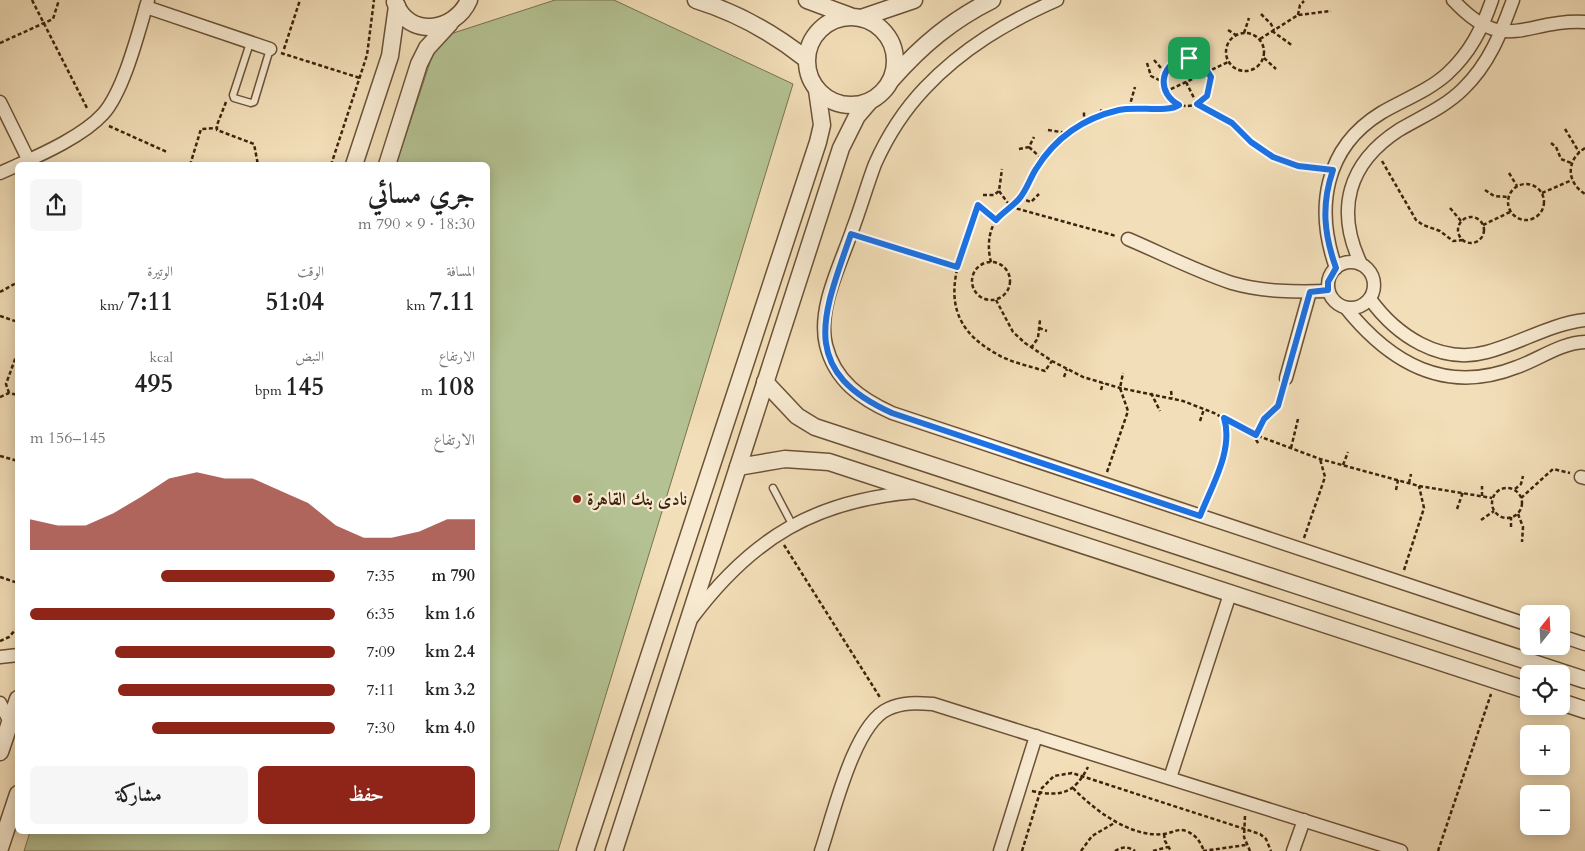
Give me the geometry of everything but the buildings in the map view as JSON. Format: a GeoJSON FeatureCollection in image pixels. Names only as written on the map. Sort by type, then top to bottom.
{"type":"FeatureCollection","features":[{"type":"Feature","properties":{"kind":"street"},"geometry":{"type":"LineString","coordinates":[[388,162],[427,48],[465,9],[469,0]]}},
{"type":"Feature","properties":{"kind":"street"},"geometry":{"type":"LineString","coordinates":[[696,0],[748,19],[778,37],[806,59]]}},
{"type":"Feature","properties":{"kind":"street"},"geometry":{"type":"LineString","coordinates":[[807,0],[881,28],[893,46],[896,57],[892,79]]}},
{"type":"Feature","properties":{"kind":"street"},"geometry":{"type":"LineString","coordinates":[[585,851],[818,142],[822,125],[817,90],[809,75],[806,59],[813,38],[820,29],[839,18],[891,10],[914,0]]}},
{"type":"Feature","properties":{"kind":"street"},"geometry":{"type":"LineString","coordinates":[[614,851],[841,148],[857,116],[869,102],[878,96],[914,54],[939,31],[967,12],[992,0]]}},
{"type":"Feature","properties":{"kind":"street"},"geometry":{"type":"LineString","coordinates":[[1057,0],[992,32],[960,55],[924,89],[900,121],[876,164],[851,234],[824,320],[826,345],[831,360],[848,387],[868,402],[892,413],[1520,623]]}},
{"type":"Feature","properties":{"kind":"street"},"geometry":{"type":"LineString","coordinates":[[1453,0],[1484,26],[1502,32],[1512,32],[1557,23],[1585,22]]}},
{"type":"Feature","properties":{"kind":"street"},"geometry":{"type":"LineString","coordinates":[[1336,268],[1328,246],[1324,222],[1324,204],[1333,170],[1341,153],[1356,134],[1379,114],[1432,85],[1446,75],[1469,50],[1484,26],[1492,0]]}},
{"type":"Feature","properties":{"kind":"street"},"geometry":{"type":"LineString","coordinates":[[1346,308],[1355,308],[1370,299],[1374,284],[1372,276],[1361,264],[1350,238],[1347,225],[1347,204],[1355,177],[1362,164],[1375,148],[1398,131],[1450,101],[1463,89],[1486,62],[1502,32],[1513,0]]}},
{"type":"Feature","properties":{"kind":"street"},"geometry":{"type":"LineString","coordinates":[[396,3],[411,22],[420,26],[436,27],[450,23]]}},
{"type":"Feature","properties":{"kind":"street"},"geometry":{"type":"LineString","coordinates":[[355,162],[390,56],[396,3]]}},
{"type":"Feature","properties":{"kind":"street"},"geometry":{"type":"LineString","coordinates":[[27,162],[96,120],[107,108],[116,92],[147,4],[276,52]]}},
{"type":"Feature","properties":{"kind":"street"},"geometry":{"type":"LineString","coordinates":[[817,90],[831,100],[847,105],[869,102]]}},
{"type":"Feature","properties":{"kind":"street"},"geometry":{"type":"LineString","coordinates":[[0,102],[23,162]]}},
{"type":"Feature","properties":{"kind":"street"},"geometry":{"type":"LineString","coordinates":[[0,173],[15,167]]}},
{"type":"Feature","properties":{"kind":"street"},"geometry":{"type":"LineString","coordinates":[[1128,239],[1231,282],[1263,289],[1310,292],[1328,290]]}},
{"type":"Feature","properties":{"kind":"street"},"geometry":{"type":"LineString","coordinates":[[1361,264],[1352,262],[1336,268],[1328,282],[1328,290],[1332,299],[1346,308],[1369,334],[1404,361],[1428,372],[1458,378],[1488,376],[1518,367],[1546,353],[1577,342],[1585,342]]}},
{"type":"Feature","properties":{"kind":"street"},"geometry":{"type":"LineString","coordinates":[[1286,378],[1310,292]]}},
{"type":"Feature","properties":{"kind":"street"},"geometry":{"type":"LineString","coordinates":[[1370,299],[1383,317],[1406,336],[1440,352],[1462,355],[1486,353],[1567,322],[1585,320]]}},
{"type":"Feature","properties":{"kind":"street"},"geometry":{"type":"LineString","coordinates":[[765,382],[792,411],[815,426],[1585,680]]}},
{"type":"Feature","properties":{"kind":"street"},"geometry":{"type":"LineString","coordinates":[[738,467],[785,459],[829,462],[1520,689]]}},
{"type":"Feature","properties":{"kind":"street"},"geometry":{"type":"LineString","coordinates":[[687,624],[713,590],[743,560],[777,534],[810,516],[847,503],[884,495],[923,492]]}},
{"type":"Feature","properties":{"kind":"street"},"geometry":{"type":"LineString","coordinates":[[1170,778],[1230,594]]}},
{"type":"Feature","properties":{"kind":"street"},"geometry":{"type":"LineString","coordinates":[[1570,639],[1585,644]]}},
{"type":"Feature","properties":{"kind":"street"},"geometry":{"type":"LineString","coordinates":[[0,657],[15,655]]}},
{"type":"Feature","properties":{"kind":"street"},"geometry":{"type":"LineString","coordinates":[[820,851],[857,744],[869,724],[887,709],[910,702],[933,704],[1401,851]]}},
{"type":"Feature","properties":{"kind":"street"},"geometry":{"type":"LineString","coordinates":[[0,703],[10,722]]}},
{"type":"Feature","properties":{"kind":"street"},"geometry":{"type":"LineString","coordinates":[[1570,705],[1585,710]]}},
{"type":"Feature","properties":{"kind":"street"},"geometry":{"type":"LineString","coordinates":[[0,752],[15,708]]}},
{"type":"Feature","properties":{"kind":"street"},"geometry":{"type":"LineString","coordinates":[[1000,851],[1036,736]]}},
{"type":"Feature","properties":{"kind":"street"},"geometry":{"type":"LineString","coordinates":[[0,848],[5,817],[15,799]]}},
{"type":"Feature","properties":{"kind":"street"},"geometry":{"type":"LineString","coordinates":[[1293,851],[1304,820]]}},
{"type":"Feature","properties":{"kind":"lane"},"geometry":{"type":"LineString","coordinates":[[250,42],[233,97],[251,104],[254,102],[276,52]]}},
{"type":"Feature","properties":{"kind":"lane"},"geometry":{"type":"LineString","coordinates":[[773,488],[793,526]]}},
{"type":"Feature","properties":{"kind":"path"},"geometry":{"type":"LineString","coordinates":[[32,0],[96,120],[167,152]]}},
{"type":"Feature","properties":{"kind":"path"},"geometry":{"type":"LineString","coordinates":[[0,43],[37,24],[44,24],[53,20],[59,0]]}},
{"type":"Feature","properties":{"kind":"path"},"geometry":{"type":"LineString","coordinates":[[300,0],[276,52],[360,78]]}},
{"type":"Feature","properties":{"kind":"path"},"geometry":{"type":"LineString","coordinates":[[332,162],[367,55],[374,0]]}},
{"type":"Feature","properties":{"kind":"path"},"geometry":{"type":"LineString","coordinates":[[1298,15],[1300,5],[1304,1]]}},
{"type":"Feature","properties":{"kind":"path"},"geometry":{"type":"LineString","coordinates":[[1260,39],[1298,15],[1331,11]]}},
{"type":"Feature","properties":{"kind":"path"},"geometry":{"type":"LineString","coordinates":[[1261,14],[1271,24],[1273,31],[1293,46]]}},
{"type":"Feature","properties":{"kind":"path"},"geometry":{"type":"LineString","coordinates":[[1244,33],[1249,18]]}},
{"type":"Feature","properties":{"kind":"path"},"geometry":{"type":"LineString","coordinates":[[1228,30],[1236,35]]}},
{"type":"Feature","properties":{"kind":"path"},"geometry":{"type":"LineString","coordinates":[[1244,33],[1250,33],[1260,39],[1265,48],[1264,58],[1258,67],[1248,72],[1237,70],[1228,62],[1226,50],[1231,39],[1236,35],[1244,33]]}},
{"type":"Feature","properties":{"kind":"path"},"geometry":{"type":"LineString","coordinates":[[991,262],[988,245],[996,220],[1020,198],[1042,159],[1067,133],[1106,113],[1129,108],[1168,109],[1179,105],[1197,104],[1203,101],[1210,90],[1211,77],[1209,71],[1201,62],[1189,58],[1177,60],[1167,68],[1163,82],[1165,92],[1179,105]]}},
{"type":"Feature","properties":{"kind":"path"},"geometry":{"type":"LineString","coordinates":[[1264,58],[1276,70]]}},
{"type":"Feature","properties":{"kind":"path"},"geometry":{"type":"LineString","coordinates":[[1154,60],[1161,68],[1167,68]]}},
{"type":"Feature","properties":{"kind":"path"},"geometry":{"type":"LineString","coordinates":[[1165,92],[1228,62]]}},
{"type":"Feature","properties":{"kind":"path"},"geometry":{"type":"LineString","coordinates":[[1147,63],[1151,76],[1163,82]]}},
{"type":"Feature","properties":{"kind":"path"},"geometry":{"type":"LineString","coordinates":[[1186,82],[1197,104],[1232,123],[1251,142],[1273,157],[1298,166],[1333,170]]}},
{"type":"Feature","properties":{"kind":"path"},"geometry":{"type":"LineString","coordinates":[[1129,108],[1136,87]]}},
{"type":"Feature","properties":{"kind":"path"},"geometry":{"type":"LineString","coordinates":[[217,128],[224,104],[233,97]]}},
{"type":"Feature","properties":{"kind":"path"},"geometry":{"type":"LineString","coordinates":[[1100,110],[1106,113]]}},
{"type":"Feature","properties":{"kind":"path"},"geometry":{"type":"LineString","coordinates":[[1084,111],[1084,123]]}},
{"type":"Feature","properties":{"kind":"path"},"geometry":{"type":"LineString","coordinates":[[191,162],[201,129],[217,128],[254,144],[257,162]]}},
{"type":"Feature","properties":{"kind":"path"},"geometry":{"type":"LineString","coordinates":[[1565,129],[1579,152]]}},
{"type":"Feature","properties":{"kind":"path"},"geometry":{"type":"LineString","coordinates":[[1048,130],[1067,133]]}},
{"type":"Feature","properties":{"kind":"path"},"geometry":{"type":"LineString","coordinates":[[1029,147],[1034,137]]}},
{"type":"Feature","properties":{"kind":"path"},"geometry":{"type":"LineString","coordinates":[[1551,143],[1556,147],[1561,159],[1572,163]]}},
{"type":"Feature","properties":{"kind":"path"},"geometry":{"type":"LineString","coordinates":[[1029,147],[1042,159]]}},
{"type":"Feature","properties":{"kind":"path"},"geometry":{"type":"LineString","coordinates":[[1019,149],[1029,147]]}},
{"type":"Feature","properties":{"kind":"path"},"geometry":{"type":"LineString","coordinates":[[1375,148],[1416,220],[1423,225],[1436,228],[1453,241],[1463,240],[1467,242],[1477,241],[1484,234],[1483,225],[1475,217],[1465,218],[1461,221],[1458,230],[1463,240]]}},
{"type":"Feature","properties":{"kind":"path"},"geometry":{"type":"LineString","coordinates":[[1585,148],[1579,152],[1572,163],[1572,180],[1585,194]]}},
{"type":"Feature","properties":{"kind":"path"},"geometry":{"type":"LineString","coordinates":[[983,194],[994,195],[999,191],[1002,169]]}},
{"type":"Feature","properties":{"kind":"path"},"geometry":{"type":"LineString","coordinates":[[1509,173],[1517,186]]}},
{"type":"Feature","properties":{"kind":"path"},"geometry":{"type":"LineString","coordinates":[[1542,194],[1572,180]]}},
{"type":"Feature","properties":{"kind":"path"},"geometry":{"type":"LineString","coordinates":[[1528,184],[1539,189],[1542,194],[1544,199],[1543,210],[1535,218],[1530,220],[1518,219],[1510,212],[1508,197],[1517,186],[1528,184]]}},
{"type":"Feature","properties":{"kind":"path"},"geometry":{"type":"LineString","coordinates":[[1486,190],[1494,196],[1508,197]]}},
{"type":"Feature","properties":{"kind":"path"},"geometry":{"type":"LineString","coordinates":[[999,191],[1011,206],[1128,239]]}},
{"type":"Feature","properties":{"kind":"path"},"geometry":{"type":"LineString","coordinates":[[1020,198],[1031,202],[1039,194]]}},
{"type":"Feature","properties":{"kind":"path"},"geometry":{"type":"LineString","coordinates":[[996,220],[978,205],[954,276],[953,292],[957,309],[966,327],[979,342],[996,354],[1045,371],[1052,361]]}},
{"type":"Feature","properties":{"kind":"path"},"geometry":{"type":"LineString","coordinates":[[1450,208],[1461,221]]}},
{"type":"Feature","properties":{"kind":"path"},"geometry":{"type":"LineString","coordinates":[[1483,225],[1510,212]]}},
{"type":"Feature","properties":{"kind":"path"},"geometry":{"type":"LineString","coordinates":[[851,234],[957,267]]}},
{"type":"Feature","properties":{"kind":"path"},"geometry":{"type":"LineString","coordinates":[[991,262],[1003,266],[1010,276],[1010,288],[1006,294],[996,300],[983,299],[974,290],[972,284],[975,271],[991,262]]}},
{"type":"Feature","properties":{"kind":"path"},"geometry":{"type":"LineString","coordinates":[[0,292],[15,284]]}},
{"type":"Feature","properties":{"kind":"path"},"geometry":{"type":"LineString","coordinates":[[996,300],[1013,332],[1031,348],[1067,369],[1120,388],[1172,398],[1204,409],[1255,434],[1320,459],[1419,486],[1492,498]]}},
{"type":"Feature","properties":{"kind":"path"},"geometry":{"type":"LineString","coordinates":[[0,316],[15,321]]}},
{"type":"Feature","properties":{"kind":"path"},"geometry":{"type":"LineString","coordinates":[[1031,348],[1037,342],[1040,320]]}},
{"type":"Feature","properties":{"kind":"path"},"geometry":{"type":"LineString","coordinates":[[1039,328],[1047,331]]}},
{"type":"Feature","properties":{"kind":"path"},"geometry":{"type":"LineString","coordinates":[[9,393],[6,384],[15,359]]}},
{"type":"Feature","properties":{"kind":"path"},"geometry":{"type":"LineString","coordinates":[[1064,377],[1067,369]]}},
{"type":"Feature","properties":{"kind":"path"},"geometry":{"type":"LineString","coordinates":[[1103,484],[1128,411],[1120,388],[1124,373]]}},
{"type":"Feature","properties":{"kind":"path"},"geometry":{"type":"LineString","coordinates":[[1255,434],[1264,419],[1278,406],[1286,378]]}},
{"type":"Feature","properties":{"kind":"path"},"geometry":{"type":"LineString","coordinates":[[1101,390],[1103,383]]}},
{"type":"Feature","properties":{"kind":"path"},"geometry":{"type":"LineString","coordinates":[[1171,391],[1172,398]]}},
{"type":"Feature","properties":{"kind":"path"},"geometry":{"type":"LineString","coordinates":[[0,397],[9,393],[15,394]]}},
{"type":"Feature","properties":{"kind":"path"},"geometry":{"type":"LineString","coordinates":[[1151,393],[1160,411]]}},
{"type":"Feature","properties":{"kind":"path"},"geometry":{"type":"LineString","coordinates":[[1200,421],[1204,409]]}},
{"type":"Feature","properties":{"kind":"path"},"geometry":{"type":"LineString","coordinates":[[1200,516],[1226,447],[1227,427],[1224,418]]}},
{"type":"Feature","properties":{"kind":"path"},"geometry":{"type":"LineString","coordinates":[[1291,448],[1298,419]]}},
{"type":"Feature","properties":{"kind":"path"},"geometry":{"type":"LineString","coordinates":[[1255,434],[1259,445]]}},
{"type":"Feature","properties":{"kind":"path"},"geometry":{"type":"LineString","coordinates":[[1343,465],[1348,452]]}},
{"type":"Feature","properties":{"kind":"path"},"geometry":{"type":"LineString","coordinates":[[0,456],[15,460]]}},
{"type":"Feature","properties":{"kind":"path"},"geometry":{"type":"LineString","coordinates":[[1299,550],[1325,477],[1320,459]]}},
{"type":"Feature","properties":{"kind":"path"},"geometry":{"type":"LineString","coordinates":[[1521,498],[1553,469],[1583,478]]}},
{"type":"Feature","properties":{"kind":"path"},"geometry":{"type":"LineString","coordinates":[[1409,483],[1410,474]]}},
{"type":"Feature","properties":{"kind":"path"},"geometry":{"type":"LineString","coordinates":[[1515,490],[1521,484],[1523,476]]}},
{"type":"Feature","properties":{"kind":"path"},"geometry":{"type":"LineString","coordinates":[[1396,490],[1398,480]]}},
{"type":"Feature","properties":{"kind":"path"},"geometry":{"type":"LineString","coordinates":[[1399,584],[1424,508],[1419,486]]}},
{"type":"Feature","properties":{"kind":"path"},"geometry":{"type":"LineString","coordinates":[[1482,486],[1482,496]]}},
{"type":"Feature","properties":{"kind":"path"},"geometry":{"type":"LineString","coordinates":[[1518,514],[1511,517],[1501,517],[1494,511],[1492,498],[1499,489],[1510,488],[1515,490],[1521,498],[1522,504],[1518,514],[1522,527],[1522,542]]}},
{"type":"Feature","properties":{"kind":"path"},"geometry":{"type":"LineString","coordinates":[[1457,509],[1463,492]]}},
{"type":"Feature","properties":{"kind":"path"},"geometry":{"type":"LineString","coordinates":[[1481,520],[1494,511]]}},
{"type":"Feature","properties":{"kind":"path"},"geometry":{"type":"LineString","coordinates":[[1511,517],[1511,527]]}},
{"type":"Feature","properties":{"kind":"path"},"geometry":{"type":"LineString","coordinates":[[777,534],[887,709]]}},
{"type":"Feature","properties":{"kind":"path"},"geometry":{"type":"LineString","coordinates":[[0,577],[15,582]]}},
{"type":"Feature","properties":{"kind":"path"},"geometry":{"type":"LineString","coordinates":[[0,641],[9,637],[15,630]]}},
{"type":"Feature","properties":{"kind":"path"},"geometry":{"type":"LineString","coordinates":[[1438,851],[1496,681]]}},
{"type":"Feature","properties":{"kind":"path"},"geometry":{"type":"LineString","coordinates":[[1020,789],[1051,795],[1073,788],[1080,783],[1095,754]]}},
{"type":"Feature","properties":{"kind":"path"},"geometry":{"type":"LineString","coordinates":[[1022,851],[1040,793],[1047,782],[1054,776],[1072,773],[1260,834],[1266,839],[1271,851]]}},
{"type":"Feature","properties":{"kind":"path"},"geometry":{"type":"LineString","coordinates":[[1073,788],[1087,803],[1116,822],[1143,831],[1164,834],[1174,830],[1184,830],[1193,834],[1200,841],[1204,851],[1229,849],[1246,845]]}},
{"type":"Feature","properties":{"kind":"path"},"geometry":{"type":"LineString","coordinates":[[1246,802],[1244,828],[1246,845],[1250,851]]}},
{"type":"Feature","properties":{"kind":"path"},"geometry":{"type":"LineString","coordinates":[[1082,851],[1092,836],[1116,822]]}},
{"type":"Feature","properties":{"kind":"path"},"geometry":{"type":"LineString","coordinates":[[1164,834],[1171,851]]}},
{"type":"Feature","properties":{"kind":"path"},"geometry":{"type":"LineString","coordinates":[[1152,851],[1168,847]]}},
{"type":"Feature","properties":{"kind":"path"},"geometry":{"type":"LineString","coordinates":[[1115,851],[1121,848],[1131,848],[1135,851]]}},
{"type":"Feature","properties":{"kind":"green space","name":"نادى بنك القاهرة"},"geometry":{"type":"Polygon","coordinates":[[[555,0],[614,0],[793,84],[558,851],[24,851],[29,834],[490,834],[490,162],[397,162],[438,38],[555,0]]]}},
{"type":"Feature","properties":{"kind":"place","name":"نادى بنك القاهرة"},"geometry":{"type":"Point","coordinates":[577,499]}},
{"type":"Feature","properties":{"kind":"route"},"geometry":{"type":"LineString","coordinates":[[1189,58],[1195,59],[1206,66],[1211,77],[1212,84],[1207,96],[1197,104],[1217,113],[1232,123],[1251,142],[1273,157],[1298,166],[1333,170],[1324,204],[1324,222],[1328,246],[1336,268],[1328,282],[1328,290],[1310,292],[1281,396],[1275,411],[1258,426],[1256,435],[1224,418],[1227,427],[1226,447],[1200,516],[892,413],[868,402],[848,387],[834,368],[826,345],[824,320],[851,234],[957,267],[978,205],[980,204],[996,220],[1020,198],[1035,170],[1053,145],[1067,133],[1091,119],[1121,109],[1152,107],[1173,109],[1179,105],[1173,102],[1165,92],[1163,82],[1165,72],[1177,60],[1189,58]]}}]}
